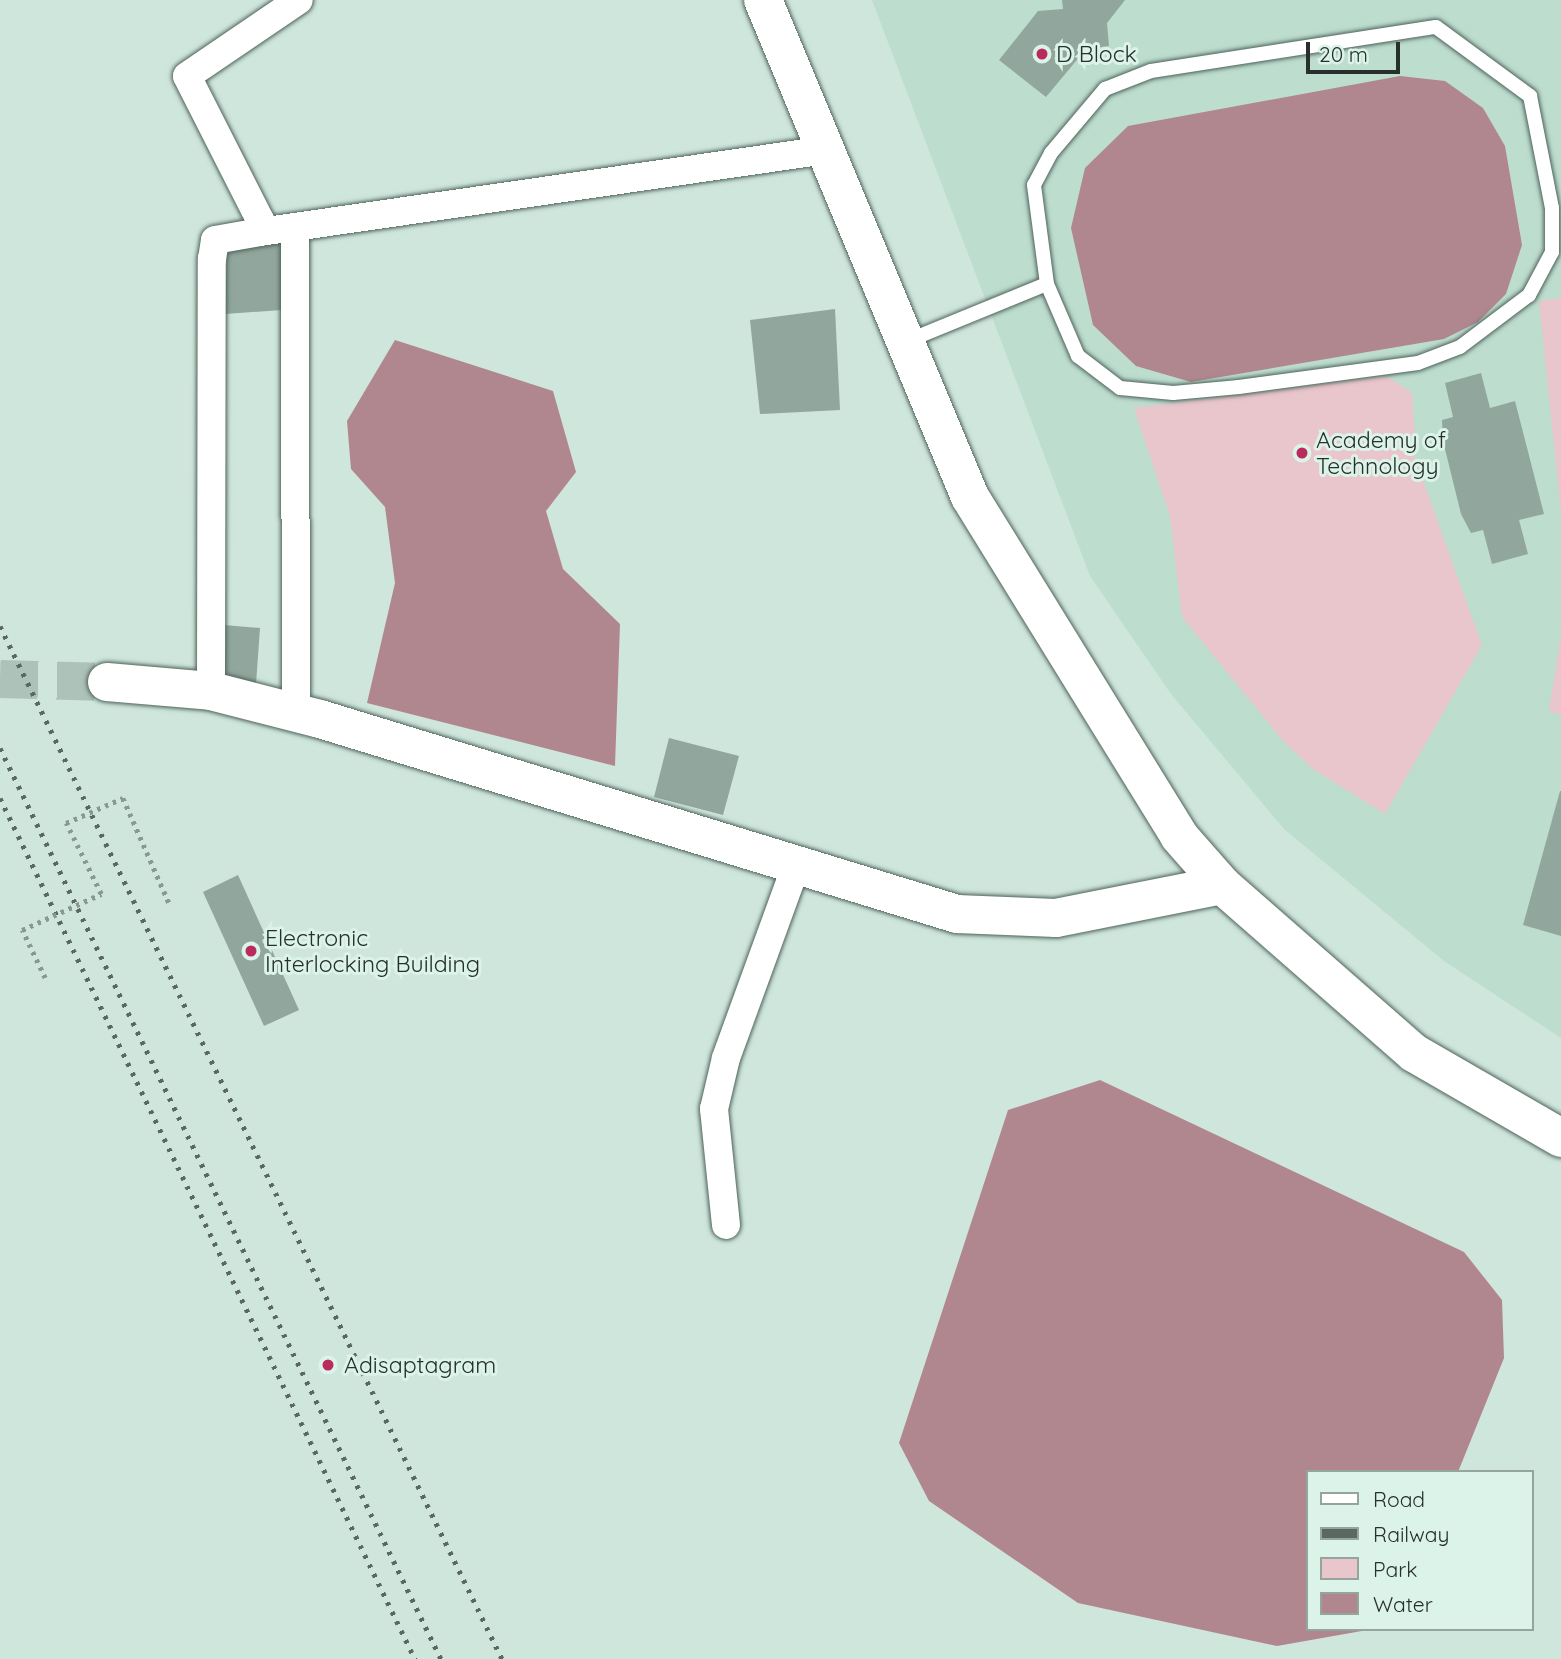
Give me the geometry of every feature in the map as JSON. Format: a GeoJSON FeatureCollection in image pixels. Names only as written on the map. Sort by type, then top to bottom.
{"type":"FeatureCollection","features":[{"type":"Feature","properties":{"kind":"main road"},"geometry":{"type":"LineString","coordinates":[[762,0],[970,497],[1179,836],[1222,885],[1414,1053],[1561,1138]]}},
{"type":"Feature","properties":{"kind":"main road"},"geometry":{"type":"LineString","coordinates":[[107,682],[211,691],[296,713],[796,866],[889,898],[1014,921],[1222,885]]}},
{"type":"Feature","properties":{"kind":"street"},"geometry":{"type":"LineString","coordinates":[[260,232],[260,220],[187,76],[299,0]]}},
{"type":"Feature","properties":{"kind":"street"},"geometry":{"type":"LineString","coordinates":[[211,691],[212,259],[215,240],[826,150]]}},
{"type":"Feature","properties":{"kind":"street"},"geometry":{"type":"LineString","coordinates":[[295,227],[296,713]]}},
{"type":"Feature","properties":{"kind":"street"},"geometry":{"type":"LineString","coordinates":[[726,1225],[716,1101],[796,866]]}},
{"type":"Feature","properties":{"kind":"lane"},"geometry":{"type":"LineString","coordinates":[[1436,27],[1530,96],[1552,208],[1552,252],[1529,295],[1460,347],[1418,363],[1239,387],[1173,393],[1121,388],[1078,356],[1047,284],[1034,185],[1051,153],[1105,89],[1151,71],[1436,27]]}},
{"type":"Feature","properties":{"kind":"lane"},"geometry":{"type":"LineString","coordinates":[[906,341],[1047,284]]}},
{"type":"Feature","properties":{"kind":"path"},"geometry":{"type":"LineString","coordinates":[[45,978],[22,930],[100,894],[66,824],[123,797],[170,905]]}},
{"type":"Feature","properties":{"kind":"shaded area","name":"Academy of Technology"},"geometry":{"type":"Polygon","coordinates":[[[872,0],[1561,0],[1561,1038],[1444,961],[1284,829],[1171,694],[1090,576],[872,0]]]}},
{"type":"Feature","properties":{"kind":"green space"},"geometry":{"type":"Polygon","coordinates":[[[1561,298],[1561,513],[1539,301],[1561,298]]]}},
{"type":"Feature","properties":{"kind":"green space"},"geometry":{"type":"Polygon","coordinates":[[[1387,376],[1412,393],[1415,435],[1407,436],[1482,645],[1385,814],[1313,769],[1284,742],[1182,617],[1170,516],[1134,408],[1387,376]]]}},
{"type":"Feature","properties":{"kind":"green space"},"geometry":{"type":"Polygon","coordinates":[[[1561,634],[1561,715],[1549,711],[1561,634]]]}},
{"type":"Feature","properties":{"kind":"water"},"geometry":{"type":"Polygon","coordinates":[[[1400,76],[1445,81],[1483,108],[1505,146],[1522,245],[1506,294],[1478,322],[1444,339],[1191,382],[1136,366],[1093,325],[1071,228],[1085,168],[1128,126],[1400,76]]]}},
{"type":"Feature","properties":{"kind":"water"},"geometry":{"type":"Polygon","coordinates":[[[395,340],[553,391],[576,472],[546,511],[563,569],[620,624],[615,766],[367,703],[395,583],[385,507],[351,469],[347,421],[395,340]]]}},
{"type":"Feature","properties":{"kind":"water"},"geometry":{"type":"Polygon","coordinates":[[[1100,1080],[1464,1252],[1502,1300],[1504,1358],[1459,1470],[1306,1470],[1306,1631],[1362,1631],[1277,1646],[1078,1603],[929,1501],[899,1443],[1008,1110],[1100,1080]]]}},
{"type":"Feature","properties":{"kind":"building","name":"D Block"},"geometry":{"type":"Polygon","coordinates":[[[1062,0],[1125,0],[1107,23],[1109,46],[1086,49],[1046,97],[999,60],[1038,11],[1063,9],[1062,0]]]}},
{"type":"Feature","properties":{"kind":"building"},"geometry":{"type":"Polygon","coordinates":[[[281,243],[282,310],[225,314],[227,251],[281,243]]]}},
{"type":"Feature","properties":{"kind":"building"},"geometry":{"type":"Polygon","coordinates":[[[835,309],[840,410],[760,414],[750,320],[835,309]]]}},
{"type":"Feature","properties":{"kind":"building"},"geometry":{"type":"Polygon","coordinates":[[[1481,373],[1490,408],[1515,401],[1544,514],[1519,520],[1528,554],[1492,564],[1483,530],[1471,533],[1461,514],[1443,441],[1442,420],[1453,417],[1445,383],[1481,373]]]}},
{"type":"Feature","properties":{"kind":"building"},"geometry":{"type":"Polygon","coordinates":[[[224,625],[260,628],[256,684],[220,681],[224,625]]]}},
{"type":"Feature","properties":{"kind":"building"},"geometry":{"type":"Polygon","coordinates":[[[669,738],[739,756],[723,815],[654,797],[669,738]]]}},
{"type":"Feature","properties":{"kind":"building"},"geometry":{"type":"Polygon","coordinates":[[[1561,791],[1561,936],[1523,925],[1561,791]]]}},
{"type":"Feature","properties":{"kind":"building","name":"Electronic Interlocking Building"},"geometry":{"type":"Polygon","coordinates":[[[238,875],[299,1010],[264,1026],[203,892],[238,875]]]}},
{"type":"Feature","properties":{"kind":"tunnel"},"geometry":{"type":"LineString","coordinates":[[0,679],[107,682]]}},
{"type":"Feature","properties":{"kind":"railway"},"geometry":{"type":"LineString","coordinates":[[0,626],[502,1659]]}},
{"type":"Feature","properties":{"kind":"railway"},"geometry":{"type":"LineString","coordinates":[[0,748],[441,1659]]}},
{"type":"Feature","properties":{"kind":"railway"},"geometry":{"type":"LineString","coordinates":[[0,798],[415,1659]]}},
{"type":"Feature","properties":{"kind":"place","name":"D Block"},"geometry":{"type":"Point","coordinates":[1042,54]}},
{"type":"Feature","properties":{"kind":"place","name":"Academy of Technology"},"geometry":{"type":"Point","coordinates":[1302,453]}},
{"type":"Feature","properties":{"kind":"place","name":"Electronic Interlocking Building"},"geometry":{"type":"Point","coordinates":[251,951]}},
{"type":"Feature","properties":{"kind":"place","name":"Adisaptagram"},"geometry":{"type":"Point","coordinates":[328,1365]}}]}
